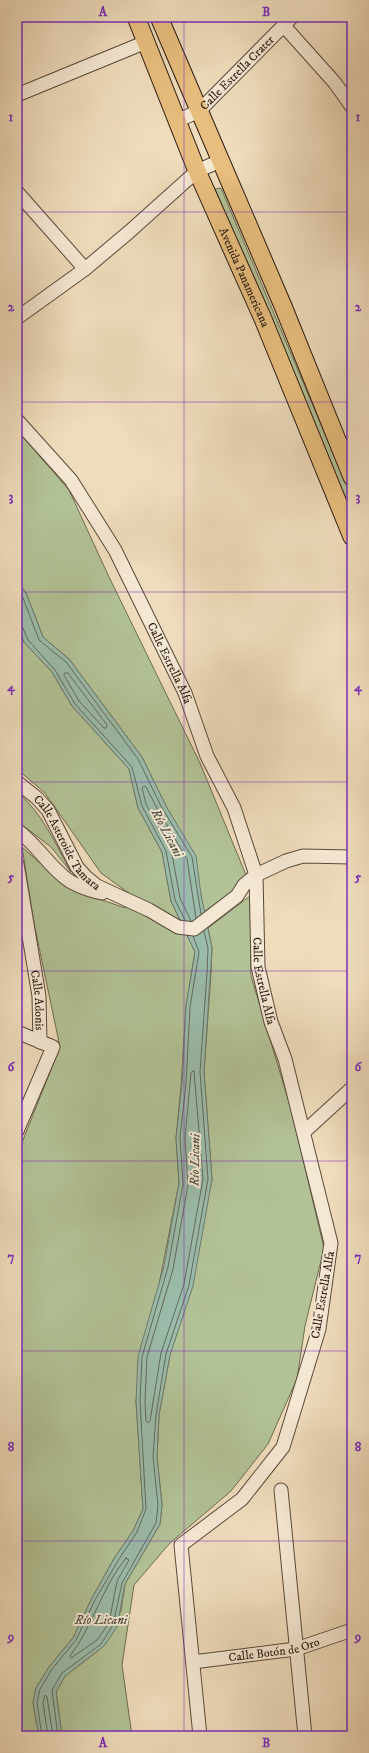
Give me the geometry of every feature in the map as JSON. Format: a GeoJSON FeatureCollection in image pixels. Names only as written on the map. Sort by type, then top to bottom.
{"type":"FeatureCollection","features":[{"type":"Feature","properties":{"kind":"main road","name":"Avenida Panamericana"},"geometry":{"type":"LineString","coordinates":[[136,17],[197,171],[263,319],[352,537]]}},
{"type":"Feature","properties":{"kind":"main road","name":"Avenida Panamericana"},"geometry":{"type":"LineString","coordinates":[[159,17],[283,306],[352,477]]}},
{"type":"Feature","properties":{"kind":"street"},"geometry":{"type":"LineString","coordinates":[[288,21],[336,83],[352,107]]}},
{"type":"Feature","properties":{"kind":"street","name":"Calle Estrella Crater"},"geometry":{"type":"LineString","coordinates":[[177,120],[199,111],[288,21]]}},
{"type":"Feature","properties":{"kind":"street"},"geometry":{"type":"LineString","coordinates":[[17,95],[146,42]]}},
{"type":"Feature","properties":{"kind":"street"},"geometry":{"type":"LineString","coordinates":[[17,318],[85,269],[197,171],[220,160]]}},
{"type":"Feature","properties":{"kind":"street"},"geometry":{"type":"LineString","coordinates":[[17,192],[85,269]]}},
{"type":"Feature","properties":{"kind":"street","name":"Calle Estrella Alfa"},"geometry":{"type":"LineString","coordinates":[[17,420],[71,480],[115,550],[185,693],[207,756],[234,808],[256,875],[258,967],[271,1022],[285,1059],[331,1243],[317,1336],[283,1446],[242,1500],[181,1545],[193,1662]]}},
{"type":"Feature","properties":{"kind":"street","name":"Calle Asteroide Tamara"},"geometry":{"type":"LineString","coordinates":[[17,782],[37,798],[48,810],[77,867],[97,886],[120,897]]}},
{"type":"Feature","properties":{"kind":"street"},"geometry":{"type":"LineString","coordinates":[[17,830],[29,839],[63,876],[69,880],[87,889],[120,897],[149,910],[178,927],[194,929],[236,896],[244,885],[256,875],[286,861],[303,856],[352,857]]}},
{"type":"Feature","properties":{"kind":"street","name":"Calle Adonis"},"geometry":{"type":"LineString","coordinates":[[17,864],[39,996],[40,1042]]}},
{"type":"Feature","properties":{"kind":"street","name":"Calle Adonis"},"geometry":{"type":"LineString","coordinates":[[17,1032],[53,1047],[17,1131]]}},
{"type":"Feature","properties":{"kind":"street"},"geometry":{"type":"LineString","coordinates":[[304,1132],[352,1088]]}},
{"type":"Feature","properties":{"kind":"street"},"geometry":{"type":"LineString","coordinates":[[281,1490],[305,1736]]}},
{"type":"Feature","properties":{"kind":"street","name":"Calle Botón de Oro"},"geometry":{"type":"LineString","coordinates":[[193,1662],[296,1649],[352,1630]]}},
{"type":"Feature","properties":{"kind":"street"},"geometry":{"type":"LineString","coordinates":[[193,1662],[200,1736]]}},
{"type":"Feature","properties":{"kind":"shaded area"},"geometry":{"type":"Polygon","coordinates":[[[221,188],[352,498],[352,519],[215,189],[221,188]]]}},
{"type":"Feature","properties":{"kind":"shaded area"},"geometry":{"type":"Polygon","coordinates":[[[17,430],[69,490],[109,577],[200,763],[246,875],[235,889],[204,912],[201,895],[166,806],[142,757],[69,659],[43,637],[26,593],[17,581],[17,430]]]}},
{"type":"Feature","properties":{"kind":"shaded area"},"geometry":{"type":"Polygon","coordinates":[[[17,624],[24,642],[52,672],[72,706],[129,769],[138,808],[162,852],[171,901],[195,952],[186,1006],[176,1138],[179,1183],[136,1401],[143,1509],[133,1531],[115,1557],[92,1598],[73,1638],[49,1667],[36,1688],[33,1703],[39,1736],[17,1736],[17,1155],[60,1047],[34,923],[22,847],[68,888],[125,908],[130,894],[101,873],[45,793],[17,769],[17,624]]]}},
{"type":"Feature","properties":{"kind":"shaded area"},"geometry":{"type":"Polygon","coordinates":[[[17,792],[34,809],[41,819],[71,872],[51,847],[17,821],[17,792]]]}},
{"type":"Feature","properties":{"kind":"shaded area"},"geometry":{"type":"Polygon","coordinates":[[[250,896],[251,976],[291,1109],[324,1248],[305,1326],[297,1379],[268,1444],[231,1491],[170,1543],[134,1585],[122,1665],[132,1736],[62,1736],[56,1692],[65,1676],[99,1650],[121,1611],[125,1584],[160,1524],[162,1505],[157,1457],[159,1415],[170,1355],[212,1180],[204,1072],[212,948],[208,928],[250,896]]]}},
{"type":"Feature","properties":{"kind":"water","name":"Río Licani"},"geometry":{"type":"Polygon","coordinates":[[[17,581],[26,593],[43,637],[69,659],[142,757],[166,806],[196,856],[201,895],[212,948],[204,1072],[212,1179],[193,1286],[170,1355],[159,1415],[157,1457],[162,1505],[160,1524],[125,1584],[117,1627],[104,1646],[65,1676],[56,1692],[62,1736],[39,1736],[33,1703],[36,1688],[49,1667],[73,1638],[92,1598],[115,1557],[133,1531],[143,1509],[136,1401],[138,1356],[164,1266],[179,1183],[176,1138],[182,1084],[186,1006],[195,952],[171,901],[162,852],[138,808],[129,769],[72,706],[52,672],[24,642],[17,624],[17,581]]]}}]}
